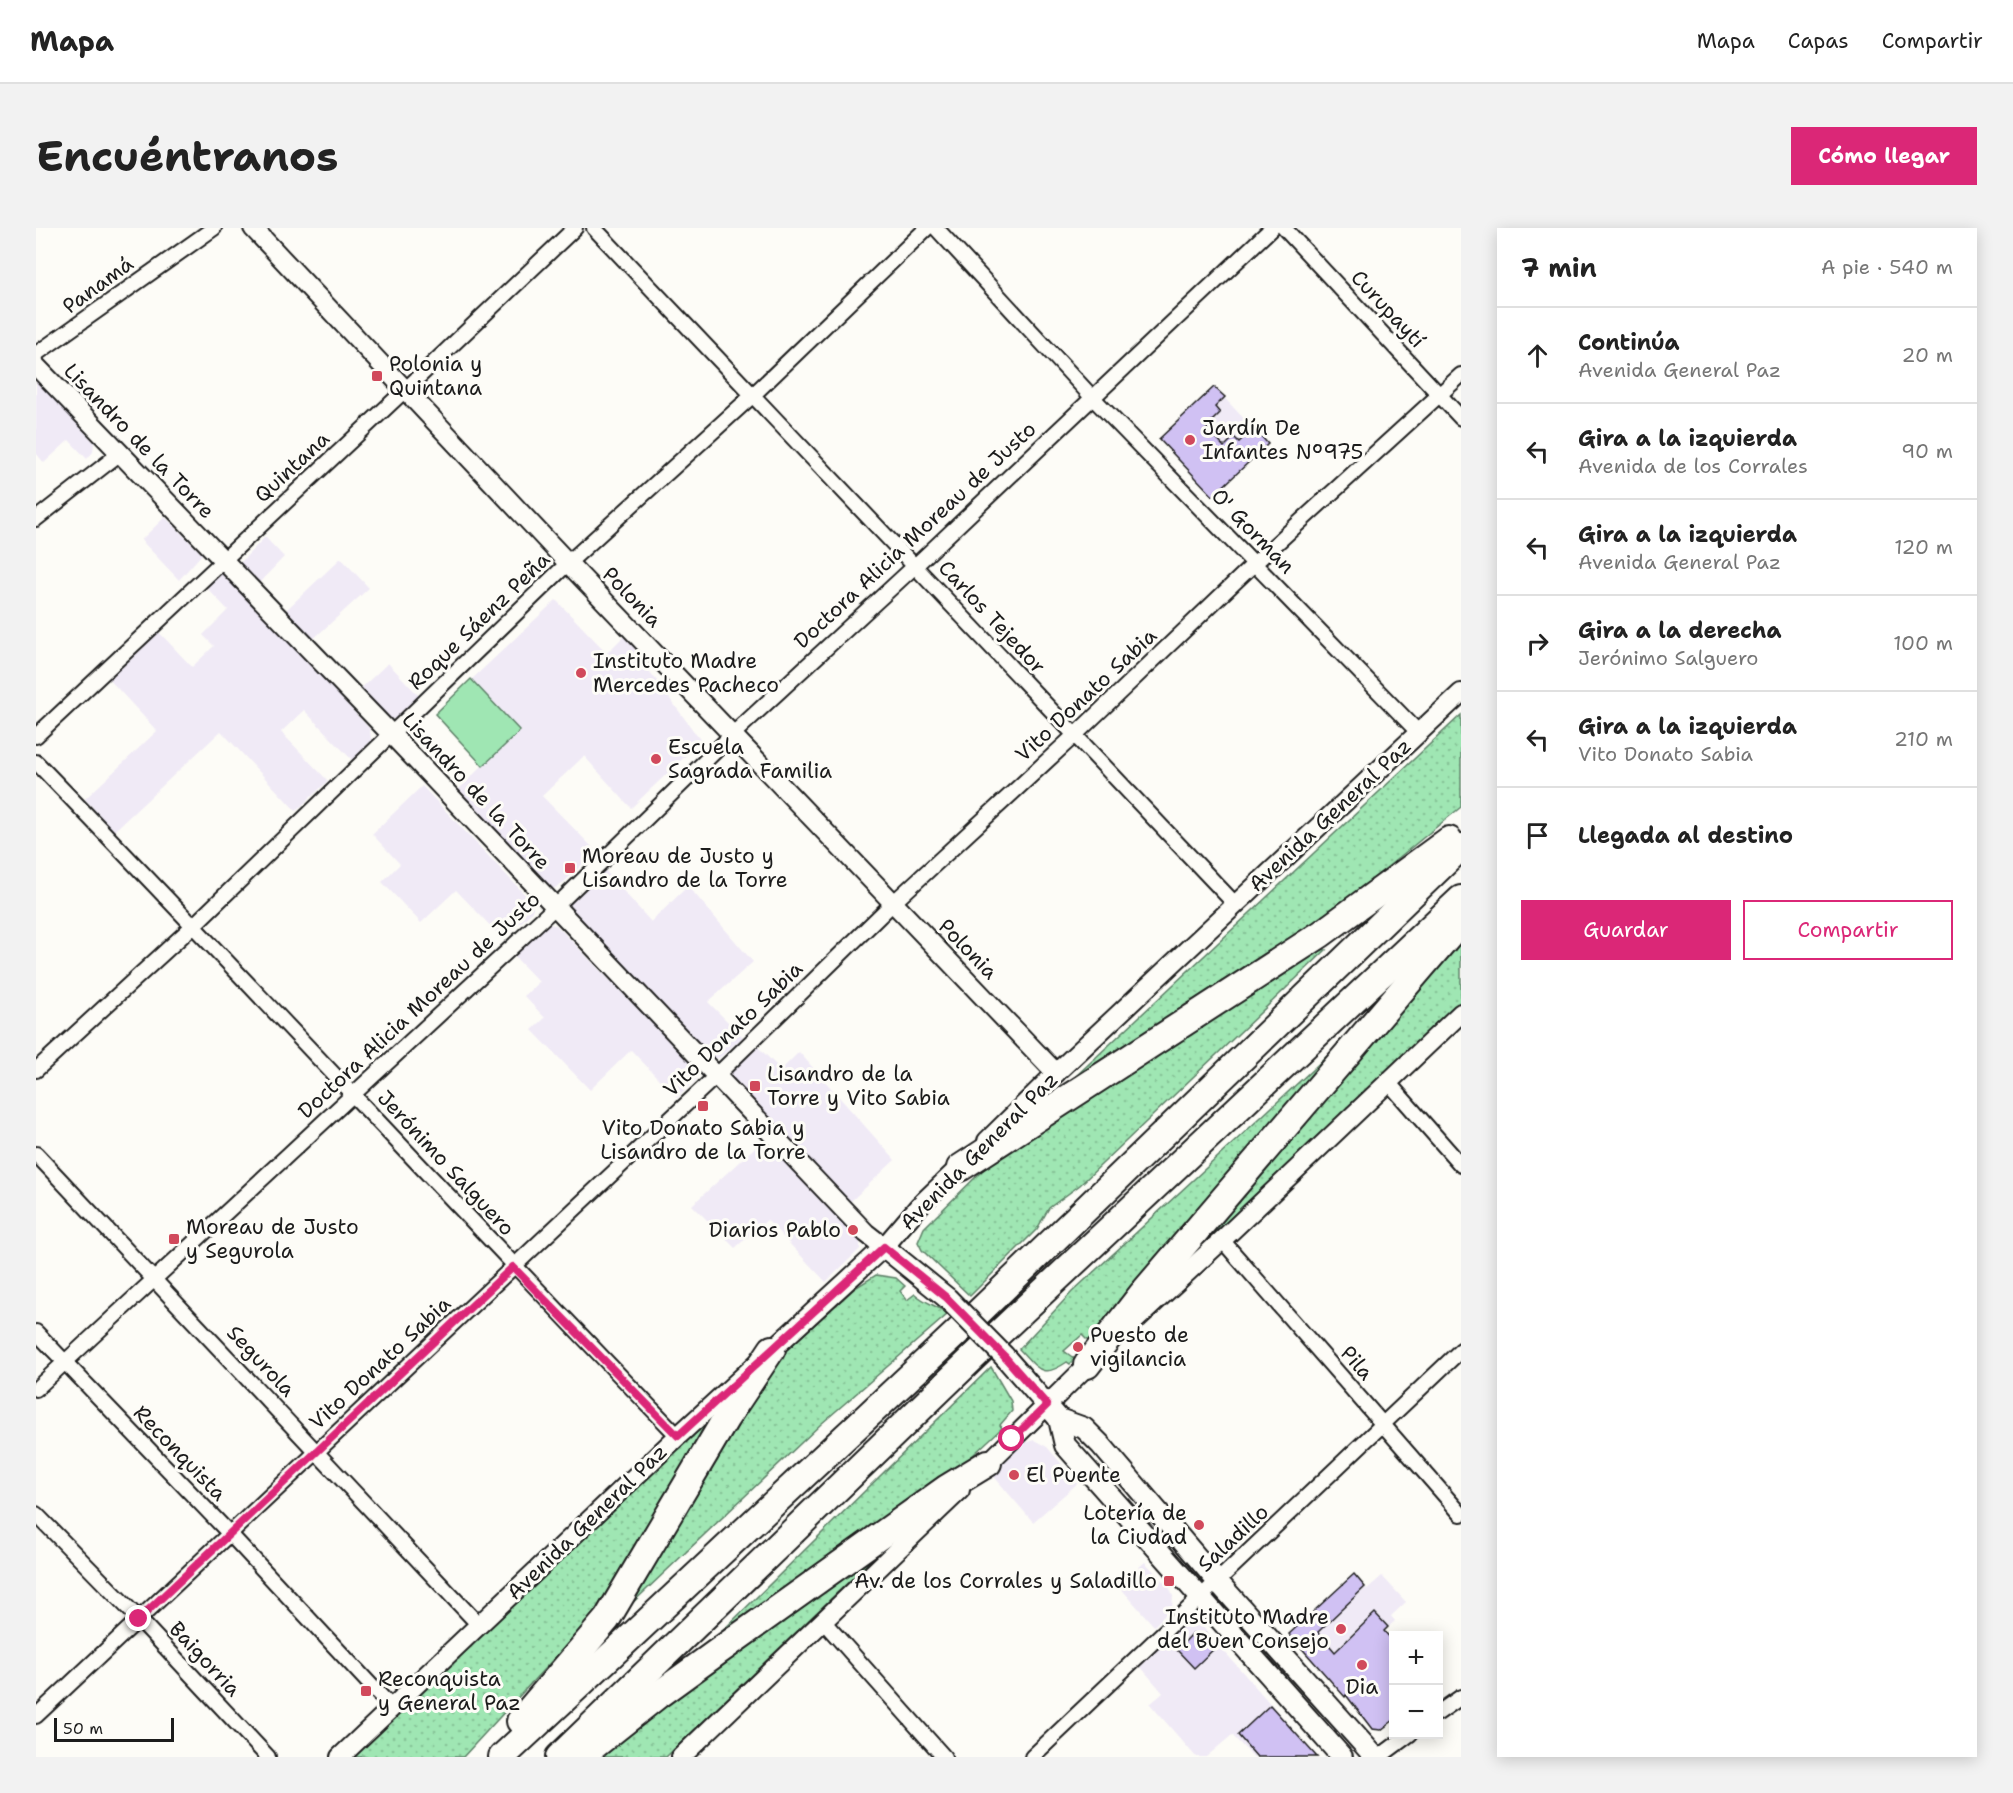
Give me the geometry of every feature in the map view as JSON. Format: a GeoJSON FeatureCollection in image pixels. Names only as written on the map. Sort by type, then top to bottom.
{"type":"FeatureCollection","features":[{"type":"Feature","properties":{"kind":"highway"},"geometry":{"type":"LineString","coordinates":[[960,1168],[1321,934],[1461,831]]}},
{"type":"Feature","properties":{"kind":"highway"},"geometry":{"type":"LineString","coordinates":[[502,1757],[980,1311],[1461,847]]}},
{"type":"Feature","properties":{"kind":"highway"},"geometry":{"type":"LineString","coordinates":[[559,1757],[981,1350],[1461,899]]}},
{"type":"Feature","properties":{"kind":"highway"},"geometry":{"type":"LineString","coordinates":[[1087,1365],[1142,1294],[1461,921]]}},
{"type":"Feature","properties":{"kind":"highway"},"geometry":{"type":"LineString","coordinates":[[489,1757],[607,1619],[726,1418],[772,1349]]}},
{"type":"Feature","properties":{"kind":"highway"},"geometry":{"type":"LineString","coordinates":[[580,1757],[658,1695],[716,1653],[947,1488],[988,1463]]}},
{"type":"Feature","properties":{"kind":"main road"},"geometry":{"type":"LineString","coordinates":[[884,1247],[947,1298],[1004,1356],[1053,1412],[1065,1444],[1342,1757]]}},
{"type":"Feature","properties":{"kind":"main road"},"geometry":{"type":"LineString","coordinates":[[1053,1412],[1084,1428],[1218,1582],[1377,1757]]}},
{"type":"Feature","properties":{"kind":"street","name":"Panamá"},"geometry":{"type":"LineString","coordinates":[[36,354],[214,228]]}},
{"type":"Feature","properties":{"kind":"street","name":"Polonia"},"geometry":{"type":"LineString","coordinates":[[253,228],[568,563],[1056,1073]]}},
{"type":"Feature","properties":{"kind":"street","name":"Quintana"},"geometry":{"type":"LineString","coordinates":[[36,736],[575,228]]}},
{"type":"Feature","properties":{"kind":"street","name":"Carlos Tejedor"},"geometry":{"type":"LineString","coordinates":[[594,228],[1235,904]]}},
{"type":"Feature","properties":{"kind":"street","name":"Roque Sáenz Peña"},"geometry":{"type":"LineString","coordinates":[[36,1070],[194,925],[568,563],[753,395],[927,228]]}},
{"type":"Feature","properties":{"kind":"street","name":"O' Gorman"},"geometry":{"type":"LineString","coordinates":[[936,228],[1092,397],[1418,732]]}},
{"type":"Feature","properties":{"kind":"street","name":"Doctora Alicia Moreau de Justo"},"geometry":{"type":"LineString","coordinates":[[36,1389],[354,1096],[555,907],[732,735],[915,566],[1272,228]]}},
{"type":"Feature","properties":{"kind":"street","name":"Curupaytí"},"geometry":{"type":"LineString","coordinates":[[1284,228],[1461,418]]}},
{"type":"Feature","properties":{"kind":"street","name":"Lisandro de la Torre"},"geometry":{"type":"LineString","coordinates":[[36,366],[392,735],[866,1233],[884,1247]]}},
{"type":"Feature","properties":{"kind":"street","name":"Vito Donato Sabia"},"geometry":{"type":"LineString","coordinates":[[36,1716],[716,1076],[893,903],[1075,735],[1255,563],[1461,375]]}},
{"type":"Feature","properties":{"kind":"street"},"geometry":{"type":"LineString","coordinates":[[36,519],[119,454]]}},
{"type":"Feature","properties":{"kind":"street","name":"Avenida General Paz"},"geometry":{"type":"LineString","coordinates":[[340,1757],[678,1436],[884,1247],[919,1206],[1056,1073],[1461,693]]}},
{"type":"Feature","properties":{"kind":"street","name":"Jerónimo Salguero"},"geometry":{"type":"LineString","coordinates":[[36,762],[194,925],[513,1267],[678,1436]]}},
{"type":"Feature","properties":{"kind":"street"},"geometry":{"type":"LineString","coordinates":[[681,1757],[988,1463],[1053,1412],[1087,1365],[1461,1013]]}},
{"type":"Feature","properties":{"kind":"street"},"geometry":{"type":"LineString","coordinates":[[1388,1082],[1461,1165]]}},
{"type":"Feature","properties":{"kind":"street","name":"Segurola"},"geometry":{"type":"LineString","coordinates":[[36,1154],[479,1625]]}},
{"type":"Feature","properties":{"kind":"street","name":"Pila"},"geometry":{"type":"LineString","coordinates":[[1222,1240],[1461,1514]]}},
{"type":"Feature","properties":{"kind":"street","name":"Reconquista"},"geometry":{"type":"LineString","coordinates":[[36,1332],[230,1534],[392,1708]]}},
{"type":"Feature","properties":{"kind":"street","name":"Saladillo"},"geometry":{"type":"LineString","coordinates":[[1032,1757],[1461,1350]]}},
{"type":"Feature","properties":{"kind":"street","name":"Baigorria"},"geometry":{"type":"LineString","coordinates":[[36,1514],[139,1619],[268,1757]]}},
{"type":"Feature","properties":{"kind":"street"},"geometry":{"type":"LineString","coordinates":[[823,1621],[944,1757]]}},
{"type":"Feature","properties":{"kind":"street"},"geometry":{"type":"LineString","coordinates":[[1443,1710],[1461,1697]]}},
{"type":"Feature","properties":{"kind":"street"},"geometry":{"type":"LineString","coordinates":[[1377,1757],[1403,1739]]}},
{"type":"Feature","properties":{"kind":"shaded area"},"geometry":{"type":"Polygon","coordinates":[[[36,381],[94,442],[93,452],[87,459],[69,440],[44,463],[36,453],[36,381]]]}},
{"type":"Feature","properties":{"kind":"shaded area","name":"Jardín De Infantes Nº975"},"geometry":{"type":"Polygon","coordinates":[[[1214,387],[1268,444],[1213,496],[1159,439],[1214,387]]]}},
{"type":"Feature","properties":{"kind":"shaded area"},"geometry":{"type":"Polygon","coordinates":[[[165,517],[202,554],[179,580],[141,540],[165,517]]]}},
{"type":"Feature","properties":{"kind":"shaded area"},"geometry":{"type":"Polygon","coordinates":[[[265,537],[284,557],[256,586],[240,563],[265,537]]]}},
{"type":"Feature","properties":{"kind":"shaded area"},"geometry":{"type":"Polygon","coordinates":[[[341,558],[369,588],[310,642],[283,613],[341,558]]]}},
{"type":"Feature","properties":{"kind":"shaded area"},"geometry":{"type":"Polygon","coordinates":[[[221,571],[370,729],[371,741],[352,760],[304,710],[281,732],[328,781],[296,811],[221,731],[114,831],[85,799],[157,731],[106,676],[156,629],[192,667],[214,646],[203,635],[228,610],[204,585],[221,571]]]}},
{"type":"Feature","properties":{"kind":"shaded area"},"geometry":{"type":"Polygon","coordinates":[[[556,600],[607,653],[626,634],[638,646],[634,650],[701,741],[631,808],[584,756],[542,796],[596,851],[561,885],[550,890],[455,793],[483,765],[435,714],[556,600]]]}},
{"type":"Feature","properties":{"kind":"shaded area"},"geometry":{"type":"Polygon","coordinates":[[[388,663],[419,696],[397,718],[388,720],[358,691],[388,663]]]}},
{"type":"Feature","properties":{"kind":"shaded area"},"geometry":{"type":"Polygon","coordinates":[[[422,786],[532,902],[531,913],[503,939],[456,890],[421,923],[382,882],[400,864],[372,834],[422,786]]]}},
{"type":"Feature","properties":{"kind":"shaded area"},"geometry":{"type":"Polygon","coordinates":[[[603,868],[651,922],[688,886],[753,962],[708,1002],[743,1037],[719,1058],[707,1058],[568,909],[571,899],[603,868]]]}},
{"type":"Feature","properties":{"kind":"shaded area"},"geometry":{"type":"Polygon","coordinates":[[[544,925],[556,925],[695,1068],[698,1078],[677,1098],[631,1050],[590,1090],[532,1030],[545,1018],[524,996],[539,982],[513,955],[544,925]]]}},
{"type":"Feature","properties":{"kind":"shaded area"},"geometry":{"type":"Polygon","coordinates":[[[756,1045],[781,1070],[799,1052],[895,1160],[850,1202],[729,1083],[727,1078],[730,1069],[756,1045]]]}},
{"type":"Feature","properties":{"kind":"shaded area"},"geometry":{"type":"Polygon","coordinates":[[[764,1139],[860,1239],[860,1249],[826,1282],[767,1220],[735,1248],[692,1205],[764,1139]]]}},
{"type":"Feature","properties":{"kind":"shaded area"},"geometry":{"type":"Polygon","coordinates":[[[1034,1440],[1047,1447],[1078,1483],[1033,1522],[991,1473],[1021,1444],[1034,1440]]]}},
{"type":"Feature","properties":{"kind":"shaded area"},"geometry":{"type":"Polygon","coordinates":[[[1145,1562],[1170,1589],[1173,1596],[1172,1608],[1154,1626],[1118,1585],[1145,1562]]]}},
{"type":"Feature","properties":{"kind":"shaded area","name":"Instituto Madre del Buen Consejo"},"geometry":{"type":"Polygon","coordinates":[[[1354,1574],[1367,1589],[1382,1576],[1406,1602],[1391,1616],[1395,1621],[1331,1680],[1289,1634],[1354,1574]]]}},
{"type":"Feature","properties":{"kind":"shaded area"},"geometry":{"type":"Polygon","coordinates":[[[1192,1623],[1203,1627],[1317,1757],[1253,1757],[1232,1735],[1206,1757],[1196,1757],[1150,1704],[1163,1693],[1140,1666],[1182,1626],[1192,1623]]]}},
{"type":"Feature","properties":{"kind":"green space"},"geometry":{"type":"Polygon","coordinates":[[[471,679],[520,731],[483,766],[435,714],[471,679]]]}},
{"type":"Feature","properties":{"kind":"green space"},"geometry":{"type":"Polygon","coordinates":[[[1461,715],[1461,807],[1337,908],[1060,1091],[1461,715]]]}},
{"type":"Feature","properties":{"kind":"green space"},"geometry":{"type":"Polygon","coordinates":[[[1461,937],[1461,1001],[1179,1268],[1461,937]]]}},
{"type":"Feature","properties":{"kind":"green space"},"geometry":{"type":"Polygon","coordinates":[[[1321,949],[1326,950],[1080,1185],[1049,1208],[1037,1229],[970,1296],[922,1250],[918,1242],[924,1228],[991,1162],[1321,949]]]}},
{"type":"Feature","properties":{"kind":"green space"},"geometry":{"type":"Polygon","coordinates":[[[1379,1008],[1091,1344],[1082,1335],[1064,1351],[1075,1359],[1070,1364],[1067,1362],[1051,1370],[1040,1369],[1031,1362],[1019,1349],[1072,1292],[1379,1008]]]}},
{"type":"Feature","properties":{"kind":"green space"},"geometry":{"type":"Polygon","coordinates":[[[876,1275],[896,1278],[905,1286],[900,1291],[907,1300],[915,1294],[948,1314],[821,1424],[626,1609],[781,1355],[855,1288],[876,1275]]]}},
{"type":"Feature","properties":{"kind":"green space"},"geometry":{"type":"Polygon","coordinates":[[[991,1367],[1011,1401],[1012,1411],[1000,1425],[1002,1428],[959,1468],[704,1649],[991,1367]]]}},
{"type":"Feature","properties":{"kind":"green space"},"geometry":{"type":"Polygon","coordinates":[[[711,1416],[605,1603],[463,1757],[350,1757],[711,1416]]]}},
{"type":"Feature","properties":{"kind":"green space"},"geometry":{"type":"Polygon","coordinates":[[[911,1522],[666,1757],[599,1757],[672,1699],[911,1522]]]}},
{"type":"Feature","properties":{"kind":"building","name":"Jardín De Infantes Nº975"},"geometry":{"type":"Polygon","coordinates":[[[1214,387],[1225,397],[1215,407],[1220,413],[1206,427],[1224,447],[1234,437],[1239,442],[1254,428],[1268,444],[1213,496],[1159,439],[1214,387]]]}},
{"type":"Feature","properties":{"kind":"building"},"geometry":{"type":"Polygon","coordinates":[[[1354,1574],[1365,1587],[1318,1632],[1335,1652],[1375,1613],[1388,1627],[1384,1631],[1389,1636],[1389,1724],[1381,1730],[1372,1729],[1346,1695],[1345,1697],[1289,1634],[1354,1574]]]}},
{"type":"Feature","properties":{"kind":"building"},"geometry":{"type":"Polygon","coordinates":[[[1193,1633],[1206,1634],[1217,1646],[1194,1668],[1177,1650],[1193,1633]]]}},
{"type":"Feature","properties":{"kind":"building"},"geometry":{"type":"Polygon","coordinates":[[[1270,1705],[1317,1757],[1257,1757],[1238,1735],[1270,1705]]]}},
{"type":"Feature","properties":{"kind":"place","name":"Polonia y Quintana"},"geometry":{"type":"Point","coordinates":[377,376]}},
{"type":"Feature","properties":{"kind":"place","name":"Jardín De Infantes Nº975"},"geometry":{"type":"Point","coordinates":[1190,440]}},
{"type":"Feature","properties":{"kind":"place","name":"Instituto Madre Mercedes Pacheco"},"geometry":{"type":"Point","coordinates":[581,673]}},
{"type":"Feature","properties":{"kind":"place","name":"Escuela Sagrada Familia"},"geometry":{"type":"Point","coordinates":[656,759]}},
{"type":"Feature","properties":{"kind":"place","name":"Moreau de Justo y Lisandro de la Torre"},"geometry":{"type":"Point","coordinates":[570,868]}},
{"type":"Feature","properties":{"kind":"place","name":"Lisandro de la Torre y Vito Sabia"},"geometry":{"type":"Point","coordinates":[755,1086]}},
{"type":"Feature","properties":{"kind":"place","name":"Vito Donato Sabia y Lisandro de la Torre"},"geometry":{"type":"Point","coordinates":[703,1106]}},
{"type":"Feature","properties":{"kind":"place","name":"Diarios Pablo"},"geometry":{"type":"Point","coordinates":[853,1230]}},
{"type":"Feature","properties":{"kind":"place","name":"Moreau de Justo y Segurola"},"geometry":{"type":"Point","coordinates":[174,1239]}},
{"type":"Feature","properties":{"kind":"place","name":"Puesto de vigilancia"},"geometry":{"type":"Point","coordinates":[1078,1347]}},
{"type":"Feature","properties":{"kind":"place","name":"El Puente"},"geometry":{"type":"Point","coordinates":[1014,1475]}},
{"type":"Feature","properties":{"kind":"place","name":"Lotería de la Ciudad"},"geometry":{"type":"Point","coordinates":[1199,1525]}},
{"type":"Feature","properties":{"kind":"place","name":"Av. de los Corrales y Saladillo"},"geometry":{"type":"Point","coordinates":[1169,1581]}},
{"type":"Feature","properties":{"kind":"place","name":"Instituto Madre del Buen Consejo"},"geometry":{"type":"Point","coordinates":[1341,1629]}},
{"type":"Feature","properties":{"kind":"place","name":"Dia"},"geometry":{"type":"Point","coordinates":[1362,1665]}},
{"type":"Feature","properties":{"kind":"place","name":"Reconquista y General Paz"},"geometry":{"type":"Point","coordinates":[366,1691]}},
{"type":"Feature","properties":{"kind":"route"},"geometry":{"type":"LineString","coordinates":[[139,1619],[513,1267],[678,1436],[884,1247],[947,1298],[1004,1356],[1047,1405],[1012,1439]]}}]}
